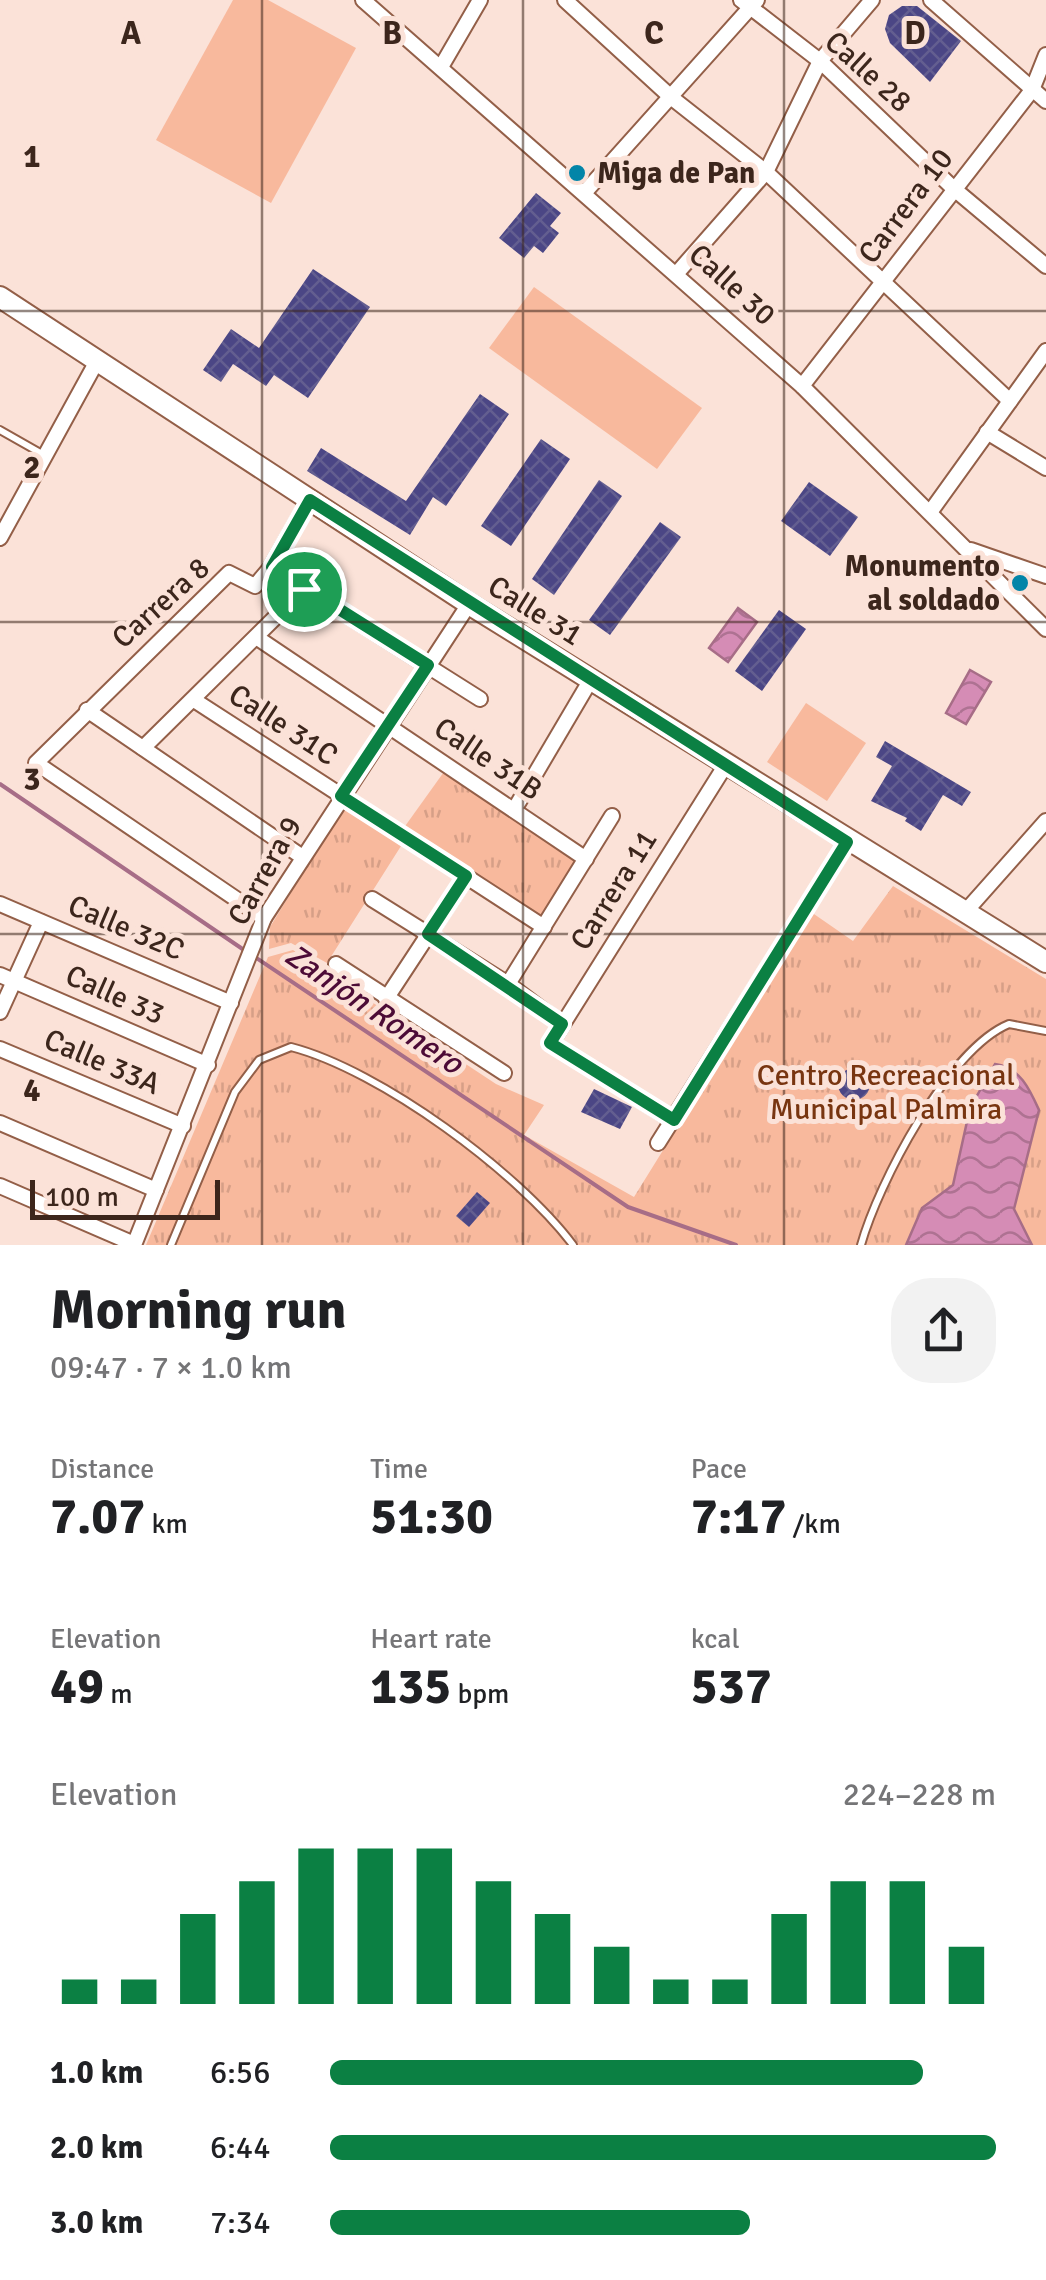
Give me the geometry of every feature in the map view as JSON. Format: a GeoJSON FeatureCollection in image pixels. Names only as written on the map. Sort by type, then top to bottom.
{"type":"FeatureCollection","features":[{"type":"Feature","properties":{"kind":"main road","name":"Calle 31"},"geometry":{"type":"LineString","coordinates":[[2,300],[468,604],[1046,962]]}},
{"type":"Feature","properties":{"kind":"street"},"geometry":{"type":"LineString","coordinates":[[441,67],[480,0]]}},
{"type":"Feature","properties":{"kind":"street"},"geometry":{"type":"LineString","coordinates":[[565,0],[672,98],[766,172],[1010,401]]}},
{"type":"Feature","properties":{"kind":"street"},"geometry":{"type":"LineString","coordinates":[[678,272],[766,172],[820,62],[872,0]]}},
{"type":"Feature","properties":{"kind":"street"},"geometry":{"type":"LineString","coordinates":[[931,0],[1046,101]]}},
{"type":"Feature","properties":{"kind":"street","name":"Calle 30"},"geometry":{"type":"LineString","coordinates":[[369,2],[678,272],[802,386],[1046,629]]}},
{"type":"Feature","properties":{"kind":"street"},"geometry":{"type":"LineString","coordinates":[[585,192],[672,98],[750,3]]}},
{"type":"Feature","properties":{"kind":"street","name":"Calle 28"},"geometry":{"type":"LineString","coordinates":[[750,3],[820,62],[953,188],[1046,266]]}},
{"type":"Feature","properties":{"kind":"street","name":"Carrera 10"},"geometry":{"type":"LineString","coordinates":[[802,386],[1032,90],[1046,55]]}},
{"type":"Feature","properties":{"kind":"street"},"geometry":{"type":"LineString","coordinates":[[930,511],[1045,354]]}},
{"type":"Feature","properties":{"kind":"street"},"geometry":{"type":"LineString","coordinates":[[0,538],[6,512],[45,456],[97,361]]}},
{"type":"Feature","properties":{"kind":"street"},"geometry":{"type":"LineString","coordinates":[[987,432],[1046,468]]}},
{"type":"Feature","properties":{"kind":"street"},"geometry":{"type":"LineString","coordinates":[[310,500],[272,567],[480,699]]}},
{"type":"Feature","properties":{"kind":"street"},"geometry":{"type":"LineString","coordinates":[[970,550],[1046,576]]}},
{"type":"Feature","properties":{"kind":"street","name":"Carrera 8"},"geometry":{"type":"LineString","coordinates":[[264,918],[36,763],[229,572],[252,586],[272,567]]}},
{"type":"Feature","properties":{"kind":"street"},"geometry":{"type":"LineString","coordinates":[[143,748],[259,639],[304,589]]}},
{"type":"Feature","properties":{"kind":"street","name":"Carrera 9"},"geometry":{"type":"LineString","coordinates":[[134,1244],[264,918],[468,604]]}},
{"type":"Feature","properties":{"kind":"street","name":"Calle 31B"},"geometry":{"type":"LineString","coordinates":[[259,639],[586,860]]}},
{"type":"Feature","properties":{"kind":"street"},"geometry":{"type":"LineString","coordinates":[[514,810],[590,681]]}},
{"type":"Feature","properties":{"kind":"street","name":"Calle 31C"},"geometry":{"type":"LineString","coordinates":[[194,700],[544,926]]}},
{"type":"Feature","properties":{"kind":"street"},"geometry":{"type":"LineString","coordinates":[[86,710],[301,856]]}},
{"type":"Feature","properties":{"kind":"street","name":"Carrera 11"},"geometry":{"type":"LineString","coordinates":[[674,1120],[550,1043],[724,766]]}},
{"type":"Feature","properties":{"kind":"street"},"geometry":{"type":"LineString","coordinates":[[508,984],[612,816]]}},
{"type":"Feature","properties":{"kind":"street"},"geometry":{"type":"LineString","coordinates":[[966,910],[1046,821]]}},
{"type":"Feature","properties":{"kind":"street"},"geometry":{"type":"LineString","coordinates":[[658,1143],[847,842]]}},
{"type":"Feature","properties":{"kind":"street"},"geometry":{"type":"LineString","coordinates":[[386,999],[466,876]]}},
{"type":"Feature","properties":{"kind":"street"},"geometry":{"type":"LineString","coordinates":[[372,899],[508,984],[562,1024]]}},
{"type":"Feature","properties":{"kind":"street","name":"Calle 32C"},"geometry":{"type":"LineString","coordinates":[[0,904],[231,1002]]}},
{"type":"Feature","properties":{"kind":"street"},"geometry":{"type":"LineString","coordinates":[[0,1012],[7,978],[41,922]]}},
{"type":"Feature","properties":{"kind":"street"},"geometry":{"type":"LineString","coordinates":[[336,964],[504,1073]]}},
{"type":"Feature","properties":{"kind":"street","name":"Calle 33"},"geometry":{"type":"LineString","coordinates":[[7,978],[208,1065]]}},
{"type":"Feature","properties":{"kind":"street","name":"Calle 33A"},"geometry":{"type":"LineString","coordinates":[[0,1049],[183,1126]]}},
{"type":"Feature","properties":{"kind":"street"},"geometry":{"type":"LineString","coordinates":[[0,1123],[156,1190]]}},
{"type":"Feature","properties":{"kind":"street"},"geometry":{"type":"LineString","coordinates":[[0,1186],[134,1244]]}},
{"type":"Feature","properties":{"kind":"lane"},"geometry":{"type":"LineString","coordinates":[[0,430],[45,456]]}},
{"type":"Feature","properties":{"kind":"lane"},"geometry":{"type":"LineString","coordinates":[[861,1245],[876,1196],[894,1161],[981,1040],[1009,1024],[1046,1030]]}},
{"type":"Feature","properties":{"kind":"lane"},"geometry":{"type":"LineString","coordinates":[[170,1245],[235,1092],[259,1060],[291,1048],[316,1056],[430,1115],[478,1153],[573,1245]]}},
{"type":"Feature","properties":{"kind":"green space"},"geometry":{"type":"Polygon","coordinates":[[[233,0],[268,0],[356,48],[271,203],[156,140],[233,0]]]}},
{"type":"Feature","properties":{"kind":"green space"},"geometry":{"type":"Polygon","coordinates":[[[534,287],[702,408],[657,469],[489,348],[534,287]]]}},
{"type":"Feature","properties":{"kind":"green space"},"geometry":{"type":"Polygon","coordinates":[[[806,703],[866,743],[827,801],[767,762],[806,703]]]}},
{"type":"Feature","properties":{"kind":"green space"},"geometry":{"type":"Polygon","coordinates":[[[446,769],[578,860],[541,918],[403,829],[446,769]]]}},
{"type":"Feature","properties":{"kind":"green space"},"geometry":{"type":"Polygon","coordinates":[[[344,806],[401,846],[327,963],[291,943],[269,949],[270,927],[344,806]]]}},
{"type":"Feature","properties":{"kind":"green space","name":"Centro Recreacional Municipal Palmira"},"geometry":{"type":"Polygon","coordinates":[[[893,886],[1046,979],[1046,1245],[146,1245],[268,957],[293,950],[496,1084],[544,1105],[524,1135],[634,1197],[811,912],[853,941],[893,886]]]}},
{"type":"Feature","properties":{"kind":"water"},"geometry":{"type":"Polygon","coordinates":[[[738,608],[757,622],[728,662],[709,648],[738,608]]]}},
{"type":"Feature","properties":{"kind":"water"},"geometry":{"type":"Polygon","coordinates":[[[970,670],[991,682],[966,724],[946,713],[970,670]]]}},
{"type":"Feature","properties":{"kind":"water"},"geometry":{"type":"Polygon","coordinates":[[[995,1064],[1018,1075],[1039,1110],[1014,1209],[1032,1245],[906,1245],[922,1208],[953,1185],[970,1108],[995,1064]]]}},
{"type":"Feature","properties":{"kind":"building"},"geometry":{"type":"Polygon","coordinates":[[[902,6],[917,6],[961,41],[930,82],[890,43],[885,29],[889,15],[902,6]]]}},
{"type":"Feature","properties":{"kind":"building"},"geometry":{"type":"Polygon","coordinates":[[[536,193],[561,213],[550,226],[559,233],[543,253],[534,246],[524,258],[499,238],[536,193]]]}},
{"type":"Feature","properties":{"kind":"building"},"geometry":{"type":"Polygon","coordinates":[[[313,269],[370,307],[308,398],[274,375],[266,386],[233,364],[221,382],[203,370],[231,329],[259,348],[313,269]]]}},
{"type":"Feature","properties":{"kind":"building"},"geometry":{"type":"Polygon","coordinates":[[[480,394],[509,414],[446,506],[433,497],[410,535],[307,471],[321,448],[406,501],[480,394]]]}},
{"type":"Feature","properties":{"kind":"building"},"geometry":{"type":"Polygon","coordinates":[[[541,439],[570,459],[511,546],[481,526],[541,439]]]}},
{"type":"Feature","properties":{"kind":"building"},"geometry":{"type":"Polygon","coordinates":[[[599,480],[622,496],[554,595],[532,579],[599,480]]]}},
{"type":"Feature","properties":{"kind":"building"},"geometry":{"type":"Polygon","coordinates":[[[809,482],[858,517],[830,556],[781,521],[809,482]]]}},
{"type":"Feature","properties":{"kind":"building"},"geometry":{"type":"Polygon","coordinates":[[[660,522],[681,537],[610,635],[589,620],[660,522]]]}},
{"type":"Feature","properties":{"kind":"building"},"geometry":{"type":"Polygon","coordinates":[[[779,610],[806,629],[762,691],[735,671],[779,610]]]}},
{"type":"Feature","properties":{"kind":"building"},"geometry":{"type":"Polygon","coordinates":[[[885,741],[971,792],[962,806],[943,795],[921,831],[905,821],[907,818],[871,801],[892,766],[876,757],[885,741]]]}},
{"type":"Feature","properties":{"kind":"building"},"geometry":{"type":"Polygon","coordinates":[[[854,1068],[865,1073],[870,1084],[865,1095],[854,1100],[843,1095],[838,1084],[843,1073],[854,1068]]]}},
{"type":"Feature","properties":{"kind":"building"},"geometry":{"type":"Polygon","coordinates":[[[594,1089],[632,1107],[620,1129],[581,1112],[594,1089]]]}},
{"type":"Feature","properties":{"kind":"building"},"geometry":{"type":"Polygon","coordinates":[[[477,1192],[490,1203],[469,1227],[456,1216],[477,1192]]]}},
{"type":"Feature","properties":{"kind":"waterway","name":"Zanjón Romero"},"geometry":{"type":"LineString","coordinates":[[0,784],[244,950]]}},
{"type":"Feature","properties":{"kind":"waterway","name":"Zanjón Romero"},"geometry":{"type":"LineString","coordinates":[[252,955],[628,1207],[736,1245]]}},
{"type":"Feature","properties":{"kind":"place","name":"Miga de Pan"},"geometry":{"type":"Point","coordinates":[577,173]}},
{"type":"Feature","properties":{"kind":"place","name":"Monumento al soldado"},"geometry":{"type":"Point","coordinates":[1020,583]}},
{"type":"Feature","properties":{"kind":"route"},"geometry":{"type":"LineString","coordinates":[[310,500],[847,842],[674,1120],[550,1043],[562,1024],[508,984],[428,934],[466,876],[341,796],[428,665],[304,589],[272,567],[310,500]]}}]}
